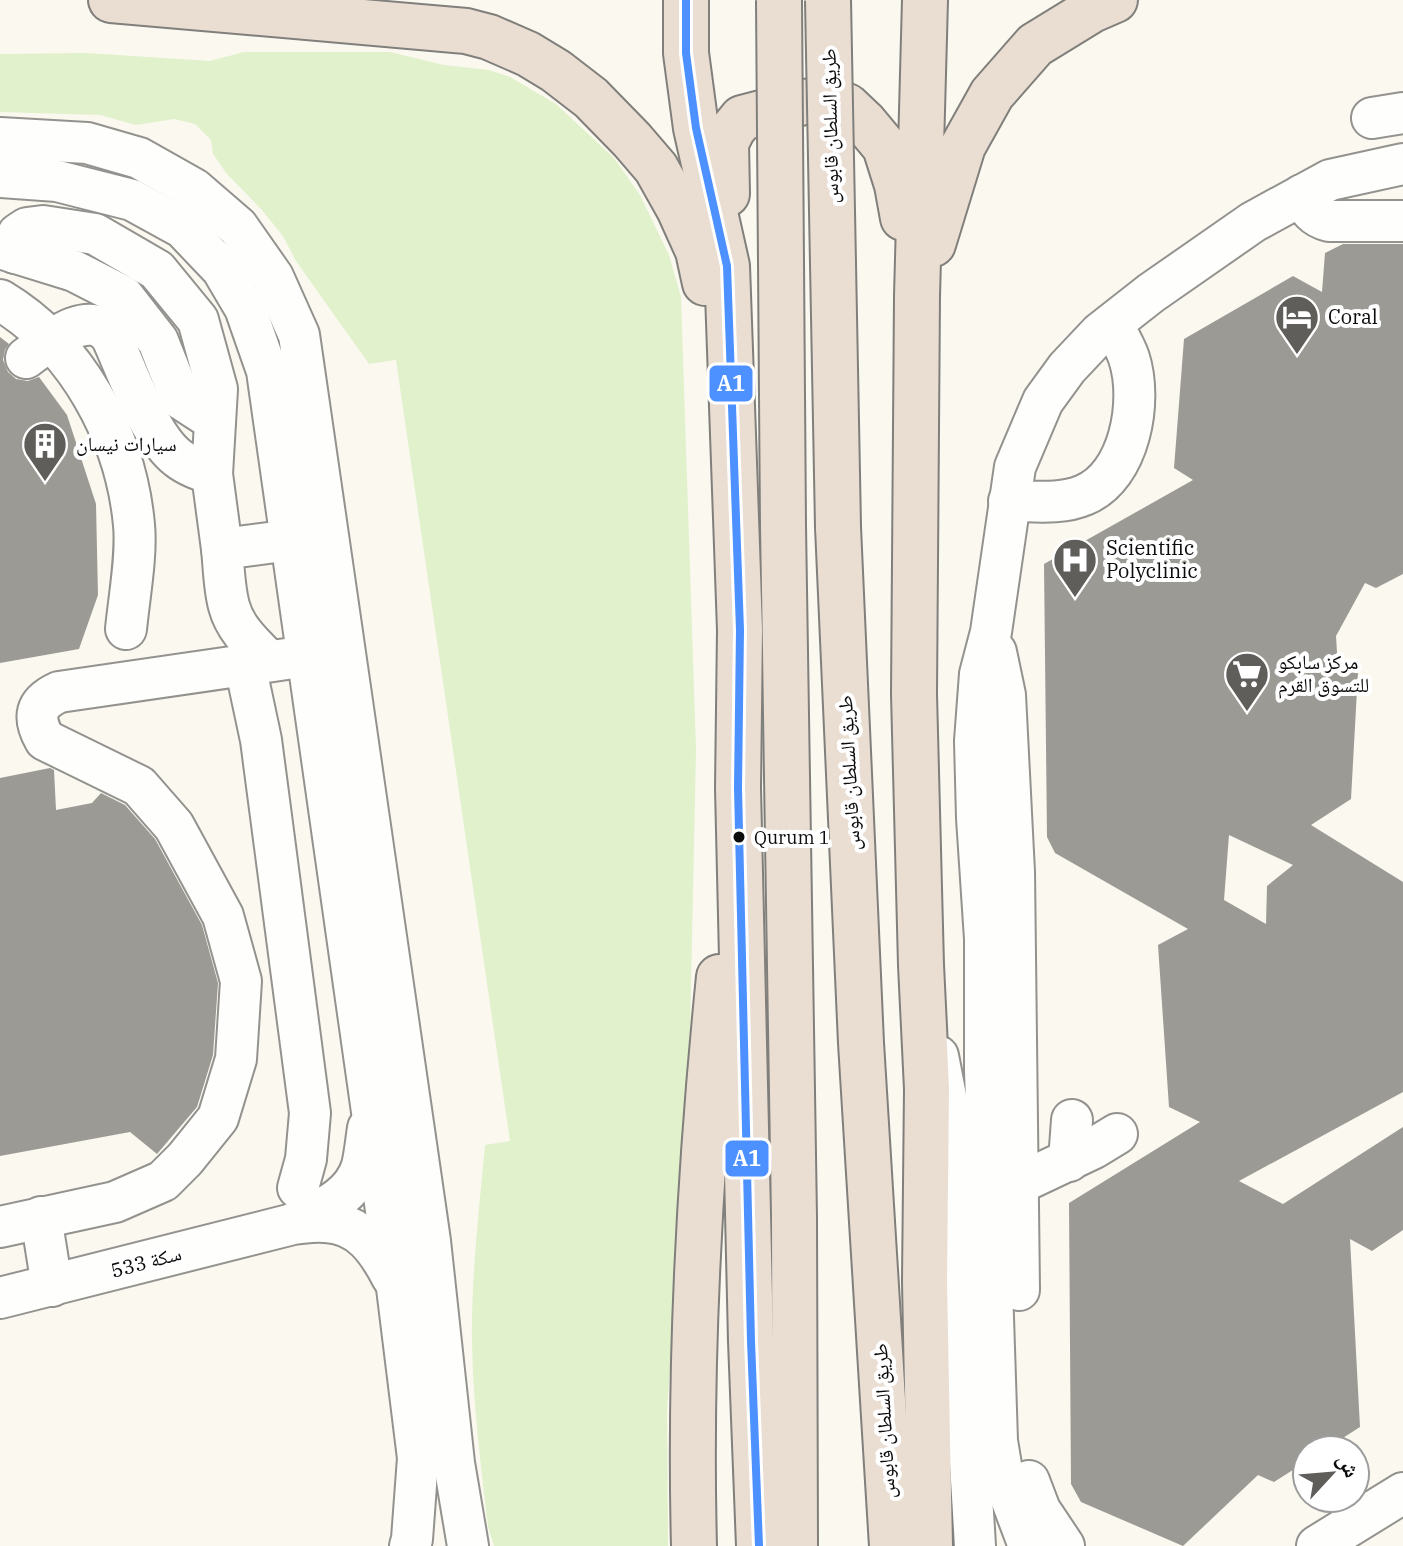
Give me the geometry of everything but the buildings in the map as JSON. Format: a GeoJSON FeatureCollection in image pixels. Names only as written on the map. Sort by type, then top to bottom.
{"type":"FeatureCollection","features":[{"type":"Feature","properties":{"kind":"highway"},"geometry":{"type":"LineString","coordinates":[[111,0],[466,31],[528,54],[591,98],[656,168],[698,251],[712,317],[740,630]]}},
{"type":"Feature","properties":{"kind":"highway"},"geometry":{"type":"LineString","coordinates":[[686,0],[686,53],[696,128],[727,266]]}},
{"type":"Feature","properties":{"kind":"highway"},"geometry":{"type":"LineString","coordinates":[[779,0],[795,1546]]}},
{"type":"Feature","properties":{"kind":"highway","name":"طريق السلطان قابوس"},"geometry":{"type":"LineString","coordinates":[[828,0],[838,527],[861,1043],[892,1546]]}},
{"type":"Feature","properties":{"kind":"highway"},"geometry":{"type":"LineString","coordinates":[[925,0],[917,296],[914,694],[927,1089],[925,1281],[930,1546]]}},
{"type":"Feature","properties":{"kind":"highway"},"geometry":{"type":"LineString","coordinates":[[917,296],[963,146],[992,94],[1035,45],[1092,10],[1115,0]]}},
{"type":"Feature","properties":{"kind":"highway"},"geometry":{"type":"LineString","coordinates":[[759,1546],[738,788],[740,630],[727,266],[726,143],[742,118],[825,99],[847,106],[865,123],[885,147],[897,185],[917,296]]}},
{"type":"Feature","properties":{"kind":"highway"},"geometry":{"type":"LineString","coordinates":[[694,1546],[695,1301],[708,1093],[738,788]]}},
{"type":"Feature","properties":{"kind":"street"},"geometry":{"type":"LineString","coordinates":[[0,138],[87,143],[139,158],[194,189],[238,227],[273,277],[299,335],[430,1241],[454,1463],[468,1546]]}},
{"type":"Feature","properties":{"kind":"street"},"geometry":{"type":"LineString","coordinates":[[1029,1546],[1003,1477],[997,1441],[985,1070],[985,939],[975,741],[980,674],[991,632],[1015,467],[1043,401],[1067,368],[1100,333],[1151,293],[1253,222],[1330,180],[1403,164]]}},
{"type":"Feature","properties":{"kind":"street"},"geometry":{"type":"LineString","coordinates":[[0,177],[57,181],[132,200],[183,228],[222,269],[245,308],[267,371],[291,540],[261,740],[310,1113],[306,1159],[295,1206]]}},
{"type":"Feature","properties":{"kind":"street"},"geometry":{"type":"LineString","coordinates":[[1302,195],[1308,208],[1320,219],[1403,221]]}},
{"type":"Feature","properties":{"kind":"street"},"geometry":{"type":"LineString","coordinates":[[7,251],[18,234],[27,228],[43,226],[95,234],[157,270],[198,320],[217,389],[212,474],[228,605],[245,637],[274,661],[372,1104],[418,1458],[410,1546]]}},
{"type":"Feature","properties":{"kind":"street"},"geometry":{"type":"LineString","coordinates":[[0,300],[18,310],[38,349],[83,380],[107,423],[126,478],[134,526],[126,629]]}},
{"type":"Feature","properties":{"kind":"street"},"geometry":{"type":"LineString","coordinates":[[1009,501],[1055,501],[1083,496],[1101,485],[1122,458],[1131,429],[1135,394],[1129,358],[1112,324]]}},
{"type":"Feature","properties":{"kind":"street"},"geometry":{"type":"LineString","coordinates":[[38,349],[80,325],[102,327],[108,332],[162,443],[193,468],[212,474]]}},
{"type":"Feature","properties":{"kind":"street"},"geometry":{"type":"LineString","coordinates":[[222,549],[291,540]]}},
{"type":"Feature","properties":{"kind":"street"},"geometry":{"type":"LineString","coordinates":[[991,632],[1005,695],[1014,872],[1020,1443],[1028,1479],[1040,1510],[1064,1546]]}},
{"type":"Feature","properties":{"kind":"street"},"geometry":{"type":"LineString","coordinates":[[0,1227],[115,1202],[163,1181],[218,1118],[236,1059],[241,981],[223,916],[174,826],[139,786],[45,740],[37,726],[37,711],[46,698],[59,692],[274,661]]}},
{"type":"Feature","properties":{"kind":"street"},"geometry":{"type":"LineString","coordinates":[[980,849],[992,862],[1014,872]]}},
{"type":"Feature","properties":{"kind":"street"},"geometry":{"type":"LineString","coordinates":[[921,965],[949,1112],[975,1546]]}},
{"type":"Feature","properties":{"kind":"street","name":"سكة 533"},"geometry":{"type":"LineString","coordinates":[[0,1298],[52,1286],[295,1206],[334,1203],[350,1189],[361,1169],[372,1104]]}},
{"type":"Feature","properties":{"kind":"street"},"geometry":{"type":"LineString","coordinates":[[1069,1161],[1072,1120]]}},
{"type":"Feature","properties":{"kind":"street"},"geometry":{"type":"LineString","coordinates":[[989,1216],[1018,1184],[1069,1161],[1117,1134]]}},
{"type":"Feature","properties":{"kind":"street","name":"سكة 533"},"geometry":{"type":"LineString","coordinates":[[295,1206],[328,1222],[350,1228],[368,1239],[397,1288]]}},
{"type":"Feature","properties":{"kind":"street"},"geometry":{"type":"LineString","coordinates":[[41,1217],[52,1286]]}},
{"type":"Feature","properties":{"kind":"street"},"geometry":{"type":"LineString","coordinates":[[1317,1546],[1403,1493]]}},
{"type":"Feature","properties":{"kind":"green space"},"geometry":{"type":"Polygon","coordinates":[[[244,52],[390,52],[444,65],[489,70],[510,77],[556,104],[614,158],[640,195],[669,255],[681,297],[696,750],[688,1129],[667,1408],[668,1546],[494,1546],[488,1527],[473,1366],[474,1269],[485,1145],[510,1141],[396,360],[369,364],[296,261],[283,236],[227,174],[213,154],[211,140],[195,124],[174,119],[136,125],[100,115],[0,112],[0,54],[87,53],[210,61],[244,52]]]}},
{"type":"Feature","properties":{"kind":"transit line","name":"A1"},"geometry":{"type":"LineString","coordinates":[[686,0],[686,53],[696,128],[727,266],[740,630],[738,788],[759,1546]]}},
{"type":"Feature","properties":{"kind":"place","name":"Coral"},"geometry":{"type":"Point","coordinates":[1297,356]}},
{"type":"Feature","properties":{"kind":"place","name":"سيارات نيسان"},"geometry":{"type":"Point","coordinates":[45,483]}},
{"type":"Feature","properties":{"kind":"place","name":"Scientific Polyclinic"},"geometry":{"type":"Point","coordinates":[1075,599]}},
{"type":"Feature","properties":{"kind":"place","name":"مركز سابكو للتسوق القرم"},"geometry":{"type":"Point","coordinates":[1247,713]}},
{"type":"Feature","properties":{"kind":"place","name":"Qurum 1"},"geometry":{"type":"Point","coordinates":[739,837]}}]}
